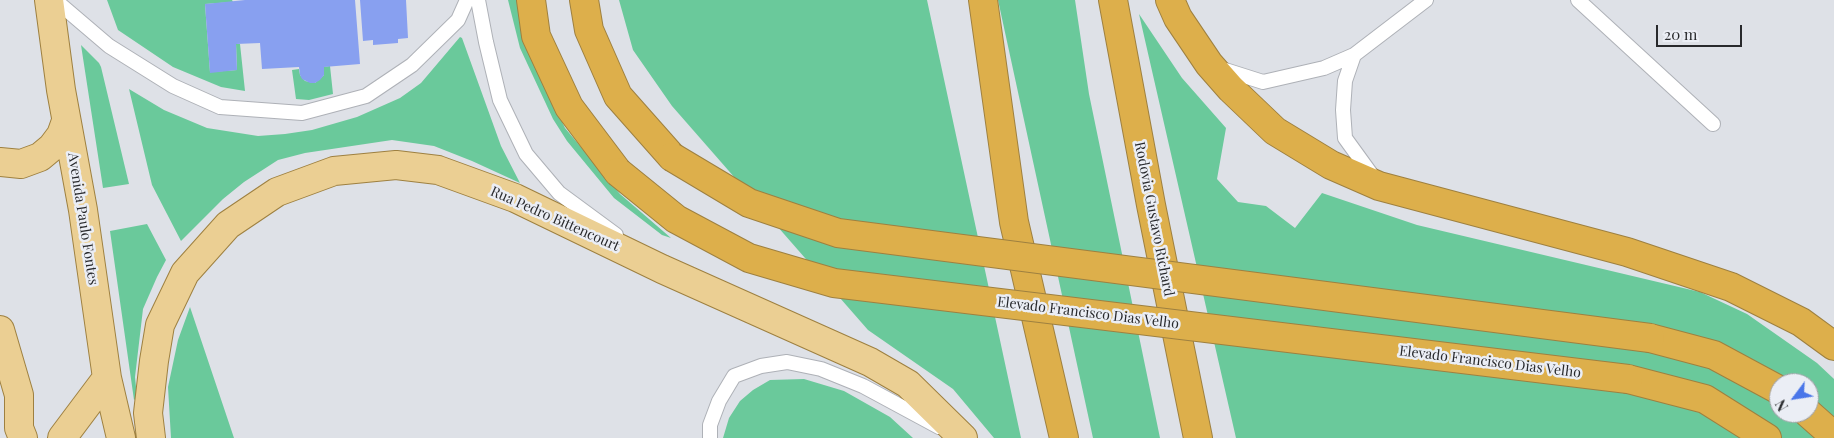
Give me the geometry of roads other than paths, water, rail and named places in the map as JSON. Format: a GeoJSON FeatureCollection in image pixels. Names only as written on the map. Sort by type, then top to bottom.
{"type":"FeatureCollection","features":[{"type":"Feature","properties":{"kind":"highway","name":"Elevado Francisco Dias Velho"},"geometry":{"type":"LineString","coordinates":[[531,0],[536,36],[569,107],[618,172],[676,219],[749,258],[834,283],[1628,378],[1705,399],[1767,438]]}},
{"type":"Feature","properties":{"kind":"highway"},"geometry":{"type":"LineString","coordinates":[[584,0],[589,30],[618,96],[672,157],[749,203],[838,233],[1650,338],[1714,355],[1769,385]]}},
{"type":"Feature","properties":{"kind":"highway"},"geometry":{"type":"LineString","coordinates":[[971,0],[989,50]]}},
{"type":"Feature","properties":{"kind":"highway"},"geometry":{"type":"LineString","coordinates":[[982,0],[1014,222],[1064,438]]}},
{"type":"Feature","properties":{"kind":"highway","name":"Rodovia Gustavo Richard"},"geometry":{"type":"LineString","coordinates":[[1113,0],[1153,215],[1198,438]]}},
{"type":"Feature","properties":{"kind":"highway"},"geometry":{"type":"LineString","coordinates":[[1170,0],[1178,18],[1209,64],[1231,89],[1275,131],[1331,165],[1379,186],[1627,252],[1731,287],[1801,322],[1834,346]]}},
{"type":"Feature","properties":{"kind":"highway"},"geometry":{"type":"LineString","coordinates":[[1819,423],[1834,436]]}},
{"type":"Feature","properties":{"kind":"main road","name":"Avenida Paulo Fontes"},"geometry":{"type":"LineString","coordinates":[[49,0],[66,121],[83,210],[108,378],[121,438]]}},
{"type":"Feature","properties":{"kind":"main road"},"geometry":{"type":"LineString","coordinates":[[0,162],[21,164],[40,157],[52,147],[61,135],[66,121]]}},
{"type":"Feature","properties":{"kind":"main road","name":"Rua Pedro Bittencourt"},"geometry":{"type":"LineString","coordinates":[[151,438],[148,413],[160,325],[185,273],[228,225],[277,192],[334,171],[396,165],[438,170],[515,198],[662,269],[870,362],[908,384],[961,438]]}},
{"type":"Feature","properties":{"kind":"main road"},"geometry":{"type":"LineString","coordinates":[[0,330],[19,395],[19,428],[23,438]]}},
{"type":"Feature","properties":{"kind":"main road"},"geometry":{"type":"LineString","coordinates":[[62,438],[108,378]]}},
{"type":"Feature","properties":{"kind":"lane"},"geometry":{"type":"LineString","coordinates":[[55,0],[108,46],[173,86],[220,107],[302,113],[366,96],[412,65],[458,20],[467,0]]}},
{"type":"Feature","properties":{"kind":"lane"},"geometry":{"type":"LineString","coordinates":[[478,0],[500,100],[526,154],[559,193],[662,269]]}},
{"type":"Feature","properties":{"kind":"lane"},"geometry":{"type":"LineString","coordinates":[[1209,64],[1263,82],[1324,68],[1354,55],[1426,0]]}},
{"type":"Feature","properties":{"kind":"lane"},"geometry":{"type":"LineString","coordinates":[[1578,0],[1713,124]]}},
{"type":"Feature","properties":{"kind":"lane"},"geometry":{"type":"LineString","coordinates":[[1354,55],[1345,81],[1343,110],[1345,138],[1379,186]]}},
{"type":"Feature","properties":{"kind":"lane"},"geometry":{"type":"LineString","coordinates":[[710,438],[710,425],[719,401],[734,376],[761,366],[787,362],[821,369],[863,386],[961,438]]}}]}
